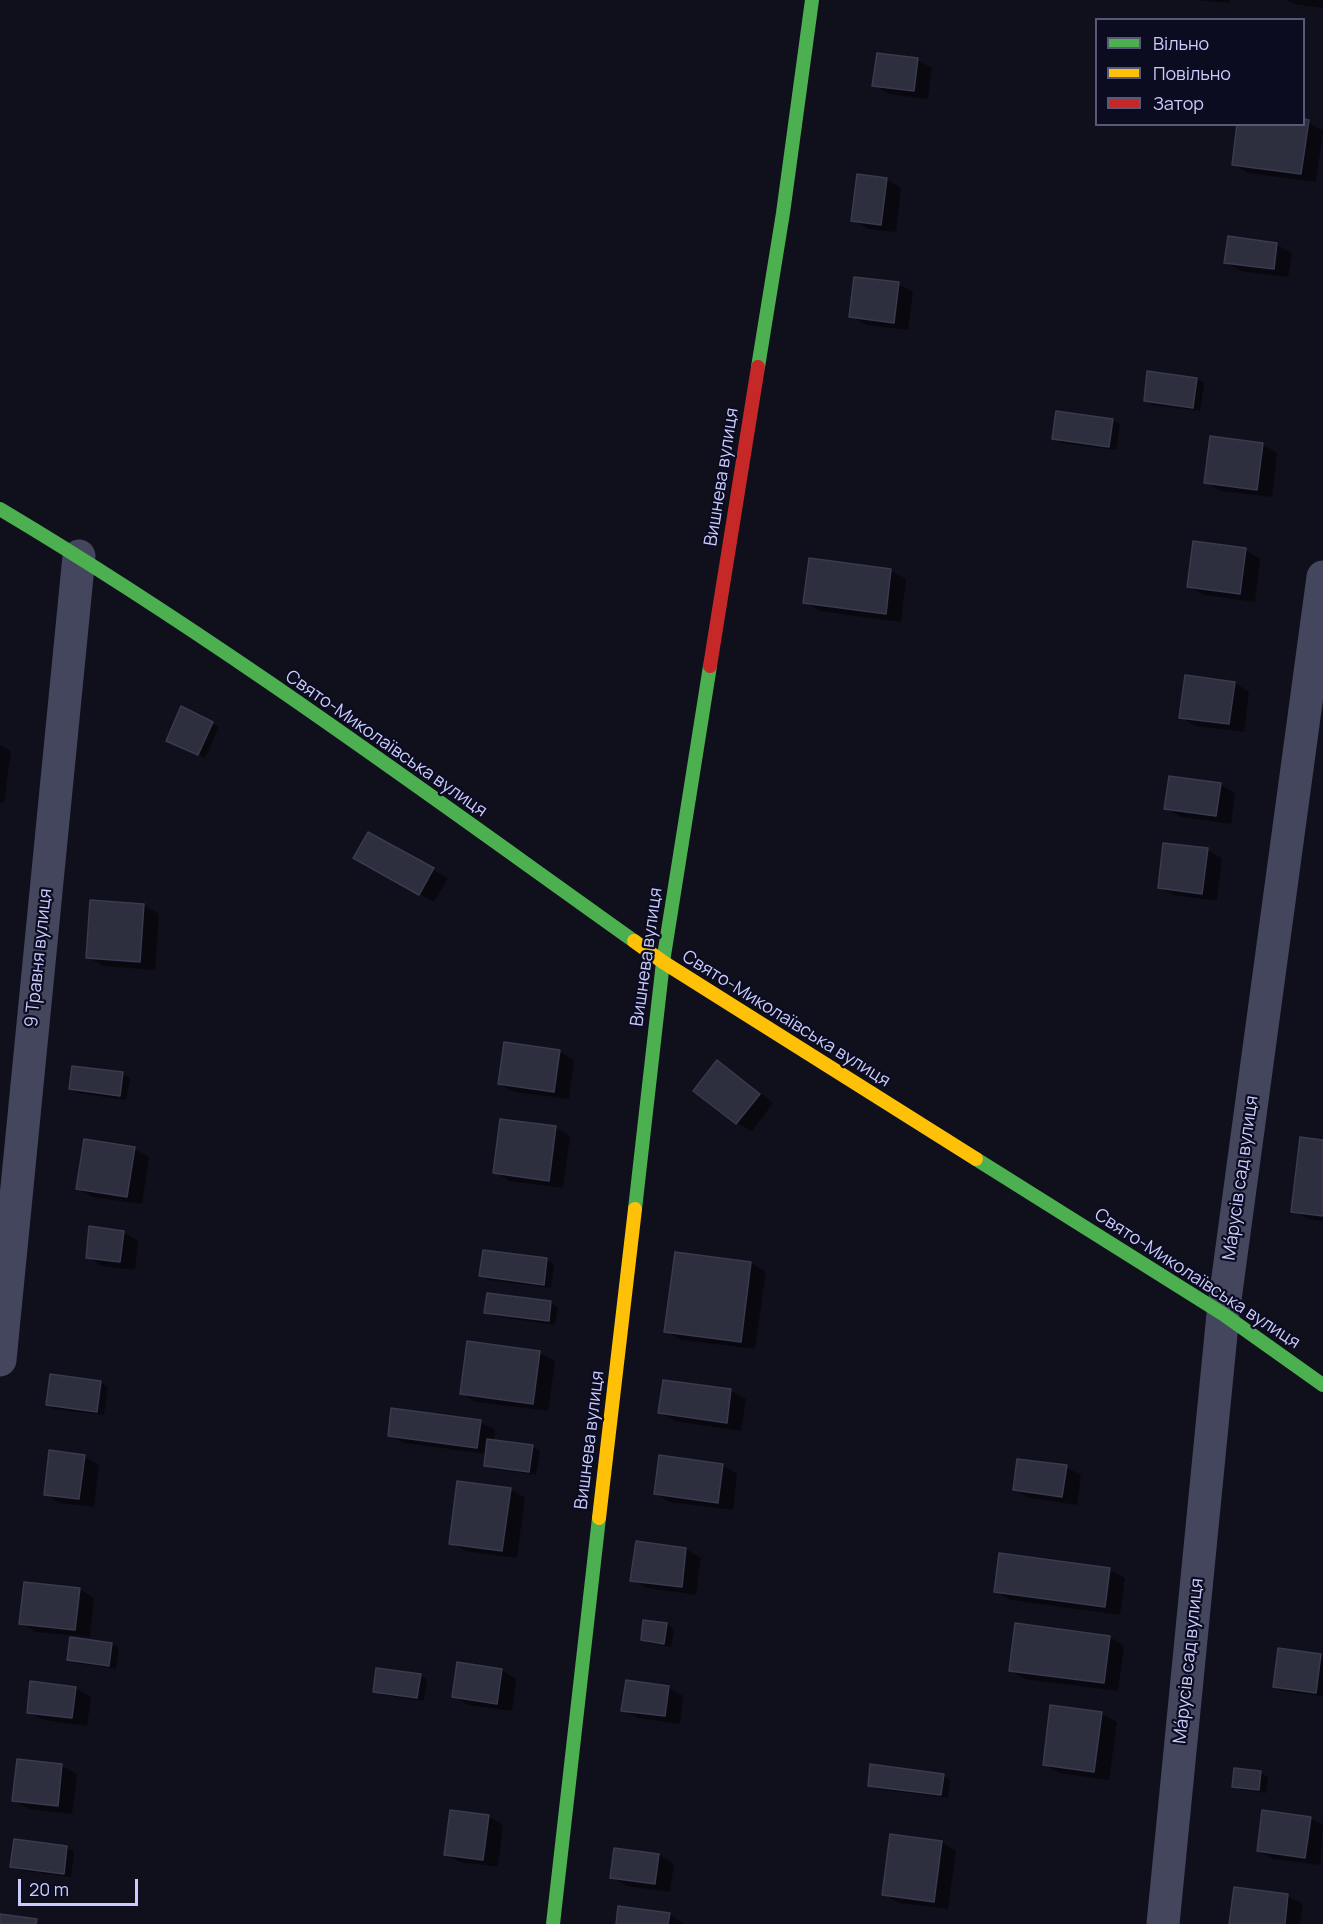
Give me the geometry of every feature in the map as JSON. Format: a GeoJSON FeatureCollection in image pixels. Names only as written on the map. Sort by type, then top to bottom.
{"type":"FeatureCollection","features":[{"type":"Feature","properties":{"kind":"street","name":"Вишнева вулиця"},"geometry":{"type":"LineString","coordinates":[[553,1924],[663,962],[781,224],[812,0]]}},
{"type":"Feature","properties":{"kind":"street","name":"Свято-Миколаївська вулиця"},"geometry":{"type":"LineString","coordinates":[[0,509],[79,556],[321,718],[663,962],[1223,1314],[1323,1385]]}},
{"type":"Feature","properties":{"kind":"street","name":"9 Травня вулиця"},"geometry":{"type":"LineString","coordinates":[[0,1360],[79,556]]}},
{"type":"Feature","properties":{"kind":"street","name":"Мáрусів сад вулиця"},"geometry":{"type":"LineString","coordinates":[[1163,1924],[1223,1314],[1323,577]]}},
{"type":"Feature","properties":{"kind":"building"},"geometry":{"type":"Polygon","coordinates":[[[877,53],[918,58],[914,91],[872,86],[877,53]]]}},
{"type":"Feature","properties":{"kind":"building"},"geometry":{"type":"Polygon","coordinates":[[[1305,119],[1309,120],[1301,174],[1232,165],[1237,126],[1305,126],[1305,119]]]}},
{"type":"Feature","properties":{"kind":"building"},"geometry":{"type":"Polygon","coordinates":[[[857,174],[887,178],[881,225],[851,221],[857,174]]]}},
{"type":"Feature","properties":{"kind":"building"},"geometry":{"type":"Polygon","coordinates":[[[1228,236],[1277,243],[1274,269],[1224,263],[1228,236]]]}},
{"type":"Feature","properties":{"kind":"building"},"geometry":{"type":"Polygon","coordinates":[[[854,277],[899,282],[894,323],[849,317],[854,277]]]}},
{"type":"Feature","properties":{"kind":"building"},"geometry":{"type":"Polygon","coordinates":[[[1147,371],[1197,378],[1193,408],[1144,401],[1147,371]]]}},
{"type":"Feature","properties":{"kind":"building"},"geometry":{"type":"Polygon","coordinates":[[[1056,411],[1113,419],[1109,447],[1052,439],[1056,411]]]}},
{"type":"Feature","properties":{"kind":"building"},"geometry":{"type":"Polygon","coordinates":[[[1210,436],[1263,443],[1257,490],[1204,483],[1210,436]]]}},
{"type":"Feature","properties":{"kind":"building"},"geometry":{"type":"Polygon","coordinates":[[[1193,541],[1246,548],[1240,594],[1187,587],[1193,541]]]}},
{"type":"Feature","properties":{"kind":"building"},"geometry":{"type":"Polygon","coordinates":[[[809,558],[891,569],[886,614],[803,603],[809,558]]]}},
{"type":"Feature","properties":{"kind":"building"},"geometry":{"type":"Polygon","coordinates":[[[1185,675],[1235,682],[1229,724],[1179,718],[1185,675]]]}},
{"type":"Feature","properties":{"kind":"building"},"geometry":{"type":"Polygon","coordinates":[[[181,706],[213,722],[198,755],[166,741],[181,706]]]}},
{"type":"Feature","properties":{"kind":"building"},"geometry":{"type":"Polygon","coordinates":[[[1169,776],[1221,783],[1216,816],[1164,809],[1169,776]]]}},
{"type":"Feature","properties":{"kind":"building"},"geometry":{"type":"Polygon","coordinates":[[[368,832],[434,868],[419,895],[353,858],[368,832]]]}},
{"type":"Feature","properties":{"kind":"building"},"geometry":{"type":"Polygon","coordinates":[[[1163,843],[1208,848],[1202,894],[1158,888],[1163,843]]]}},
{"type":"Feature","properties":{"kind":"building"},"geometry":{"type":"Polygon","coordinates":[[[90,900],[144,904],[140,962],[86,958],[90,900]]]}},
{"type":"Feature","properties":{"kind":"building"},"geometry":{"type":"Polygon","coordinates":[[[504,1042],[560,1050],[554,1092],[498,1084],[504,1042]]]}},
{"type":"Feature","properties":{"kind":"building"},"geometry":{"type":"Polygon","coordinates":[[[717,1060],[760,1094],[736,1124],[693,1091],[717,1060]]]}},
{"type":"Feature","properties":{"kind":"building"},"geometry":{"type":"Polygon","coordinates":[[[72,1066],[123,1072],[120,1096],[69,1089],[72,1066]]]}},
{"type":"Feature","properties":{"kind":"building"},"geometry":{"type":"Polygon","coordinates":[[[500,1119],[556,1126],[549,1181],[493,1173],[500,1119]]]}},
{"type":"Feature","properties":{"kind":"building"},"geometry":{"type":"Polygon","coordinates":[[[1300,1137],[1323,1140],[1323,1216],[1291,1212],[1300,1137]]]}},
{"type":"Feature","properties":{"kind":"building"},"geometry":{"type":"Polygon","coordinates":[[[84,1139],[135,1147],[127,1197],[76,1189],[84,1139]]]}},
{"type":"Feature","properties":{"kind":"building"},"geometry":{"type":"Polygon","coordinates":[[[89,1226],[124,1231],[120,1262],[86,1258],[89,1226]]]}},
{"type":"Feature","properties":{"kind":"building"},"geometry":{"type":"Polygon","coordinates":[[[483,1250],[547,1258],[544,1285],[479,1276],[483,1250]]]}},
{"type":"Feature","properties":{"kind":"building"},"geometry":{"type":"Polygon","coordinates":[[[675,1252],[751,1262],[741,1342],[664,1332],[675,1252]]]}},
{"type":"Feature","properties":{"kind":"building"},"geometry":{"type":"Polygon","coordinates":[[[487,1293],[551,1301],[549,1321],[484,1313],[487,1293]]]}},
{"type":"Feature","properties":{"kind":"building"},"geometry":{"type":"Polygon","coordinates":[[[467,1341],[540,1351],[533,1404],[460,1394],[467,1341]]]}},
{"type":"Feature","properties":{"kind":"building"},"geometry":{"type":"Polygon","coordinates":[[[50,1374],[101,1381],[97,1412],[46,1405],[50,1374]]]}},
{"type":"Feature","properties":{"kind":"building"},"geometry":{"type":"Polygon","coordinates":[[[663,1380],[731,1389],[727,1423],[658,1413],[663,1380]]]}},
{"type":"Feature","properties":{"kind":"building"},"geometry":{"type":"Polygon","coordinates":[[[391,1408],[481,1420],[477,1448],[388,1436],[391,1408]]]}},
{"type":"Feature","properties":{"kind":"building"},"geometry":{"type":"Polygon","coordinates":[[[487,1439],[533,1445],[529,1472],[484,1466],[487,1439]]]}},
{"type":"Feature","properties":{"kind":"building"},"geometry":{"type":"Polygon","coordinates":[[[49,1450],[85,1455],[79,1499],[44,1495],[49,1450]]]}},
{"type":"Feature","properties":{"kind":"building"},"geometry":{"type":"Polygon","coordinates":[[[659,1455],[723,1464],[718,1503],[654,1494],[659,1455]]]}},
{"type":"Feature","properties":{"kind":"building"},"geometry":{"type":"Polygon","coordinates":[[[1017,1459],[1067,1465],[1062,1497],[1013,1490],[1017,1459]]]}},
{"type":"Feature","properties":{"kind":"building"},"geometry":{"type":"Polygon","coordinates":[[[457,1481],[511,1488],[502,1551],[449,1544],[457,1481]]]}},
{"type":"Feature","properties":{"kind":"building"},"geometry":{"type":"Polygon","coordinates":[[[636,1541],[686,1548],[682,1587],[630,1581],[636,1541]]]}},
{"type":"Feature","properties":{"kind":"building"},"geometry":{"type":"Polygon","coordinates":[[[999,1553],[1110,1568],[1105,1607],[994,1592],[999,1553]]]}},
{"type":"Feature","properties":{"kind":"building"},"geometry":{"type":"Polygon","coordinates":[[[24,1582],[80,1588],[75,1630],[19,1624],[24,1582]]]}},
{"type":"Feature","properties":{"kind":"building"},"geometry":{"type":"Polygon","coordinates":[[[643,1620],[667,1623],[664,1644],[641,1640],[643,1620]]]}},
{"type":"Feature","properties":{"kind":"building"},"geometry":{"type":"Polygon","coordinates":[[[1015,1623],[1110,1636],[1104,1683],[1009,1671],[1015,1623]]]}},
{"type":"Feature","properties":{"kind":"building"},"geometry":{"type":"Polygon","coordinates":[[[70,1637],[112,1643],[109,1666],[67,1660],[70,1637]]]}},
{"type":"Feature","properties":{"kind":"building"},"geometry":{"type":"Polygon","coordinates":[[[1278,1648],[1321,1654],[1316,1693],[1273,1687],[1278,1648]]]}},
{"type":"Feature","properties":{"kind":"building"},"geometry":{"type":"Polygon","coordinates":[[[457,1662],[502,1669],[497,1704],[452,1697],[457,1662]]]}},
{"type":"Feature","properties":{"kind":"building"},"geometry":{"type":"Polygon","coordinates":[[[376,1668],[421,1674],[417,1698],[373,1692],[376,1668]]]}},
{"type":"Feature","properties":{"kind":"building"},"geometry":{"type":"Polygon","coordinates":[[[626,1680],[669,1686],[665,1716],[621,1711],[626,1680]]]}},
{"type":"Feature","properties":{"kind":"building"},"geometry":{"type":"Polygon","coordinates":[[[30,1681],[76,1687],[72,1718],[27,1713],[30,1681]]]}},
{"type":"Feature","properties":{"kind":"building"},"geometry":{"type":"Polygon","coordinates":[[[1050,1705],[1102,1712],[1094,1772],[1043,1765],[1050,1705]]]}},
{"type":"Feature","properties":{"kind":"building"},"geometry":{"type":"Polygon","coordinates":[[[17,1759],[62,1764],[58,1806],[12,1801],[17,1759]]]}},
{"type":"Feature","properties":{"kind":"building"},"geometry":{"type":"Polygon","coordinates":[[[870,1764],[944,1774],[941,1795],[868,1786],[870,1764]]]}},
{"type":"Feature","properties":{"kind":"building"},"geometry":{"type":"Polygon","coordinates":[[[1234,1768],[1261,1771],[1259,1790],[1232,1787],[1234,1768]]]}},
{"type":"Feature","properties":{"kind":"building"},"geometry":{"type":"Polygon","coordinates":[[[450,1810],[489,1815],[483,1860],[444,1855],[450,1810]]]}},
{"type":"Feature","properties":{"kind":"building"},"geometry":{"type":"Polygon","coordinates":[[[1262,1810],[1311,1817],[1305,1858],[1257,1851],[1262,1810]]]}},
{"type":"Feature","properties":{"kind":"building"},"geometry":{"type":"Polygon","coordinates":[[[890,1834],[942,1841],[934,1902],[882,1895],[890,1834]]]}},
{"type":"Feature","properties":{"kind":"building"},"geometry":{"type":"Polygon","coordinates":[[[14,1839],[67,1846],[64,1874],[10,1867],[14,1839]]]}},
{"type":"Feature","properties":{"kind":"building"},"geometry":{"type":"Polygon","coordinates":[[[614,1848],[659,1854],[655,1884],[610,1878],[614,1848]]]}},
{"type":"Feature","properties":{"kind":"building"},"geometry":{"type":"Polygon","coordinates":[[[1234,1887],[1288,1894],[1285,1924],[1229,1924],[1234,1887]]]}},
{"type":"Feature","properties":{"kind":"building"},"geometry":{"type":"Polygon","coordinates":[[[618,1906],[670,1913],[668,1924],[616,1924],[618,1906]]]}},
{"type":"Feature","properties":{"kind":"building"},"geometry":{"type":"Polygon","coordinates":[[[0,1914],[37,1919],[36,1924],[0,1924],[0,1914]]]}},
{"type":"Feature","properties":{"kind":"traffic: fast"},"geometry":{"type":"LineString","coordinates":[[758,367],[783,213],[812,0]]}},
{"type":"Feature","properties":{"kind":"traffic: fast"},"geometry":{"type":"LineString","coordinates":[[0,509],[82,559],[242,664],[634,941]]}},
{"type":"Feature","properties":{"kind":"traffic: fast"},"geometry":{"type":"LineString","coordinates":[[635,1209],[663,962],[710,666]]}},
{"type":"Feature","properties":{"kind":"traffic: fast"},"geometry":{"type":"LineString","coordinates":[[976,1159],[1223,1314],[1323,1385]]}},
{"type":"Feature","properties":{"kind":"traffic: fast"},"geometry":{"type":"LineString","coordinates":[[553,1924],[599,1518]]}},
{"type":"Feature","properties":{"kind":"traffic: slow"},"geometry":{"type":"LineString","coordinates":[[634,941],[663,962],[976,1159]]}},
{"type":"Feature","properties":{"kind":"traffic: slow"},"geometry":{"type":"LineString","coordinates":[[599,1518],[635,1209]]}},
{"type":"Feature","properties":{"kind":"traffic: jam"},"geometry":{"type":"LineString","coordinates":[[710,666],[758,367]]}}]}
